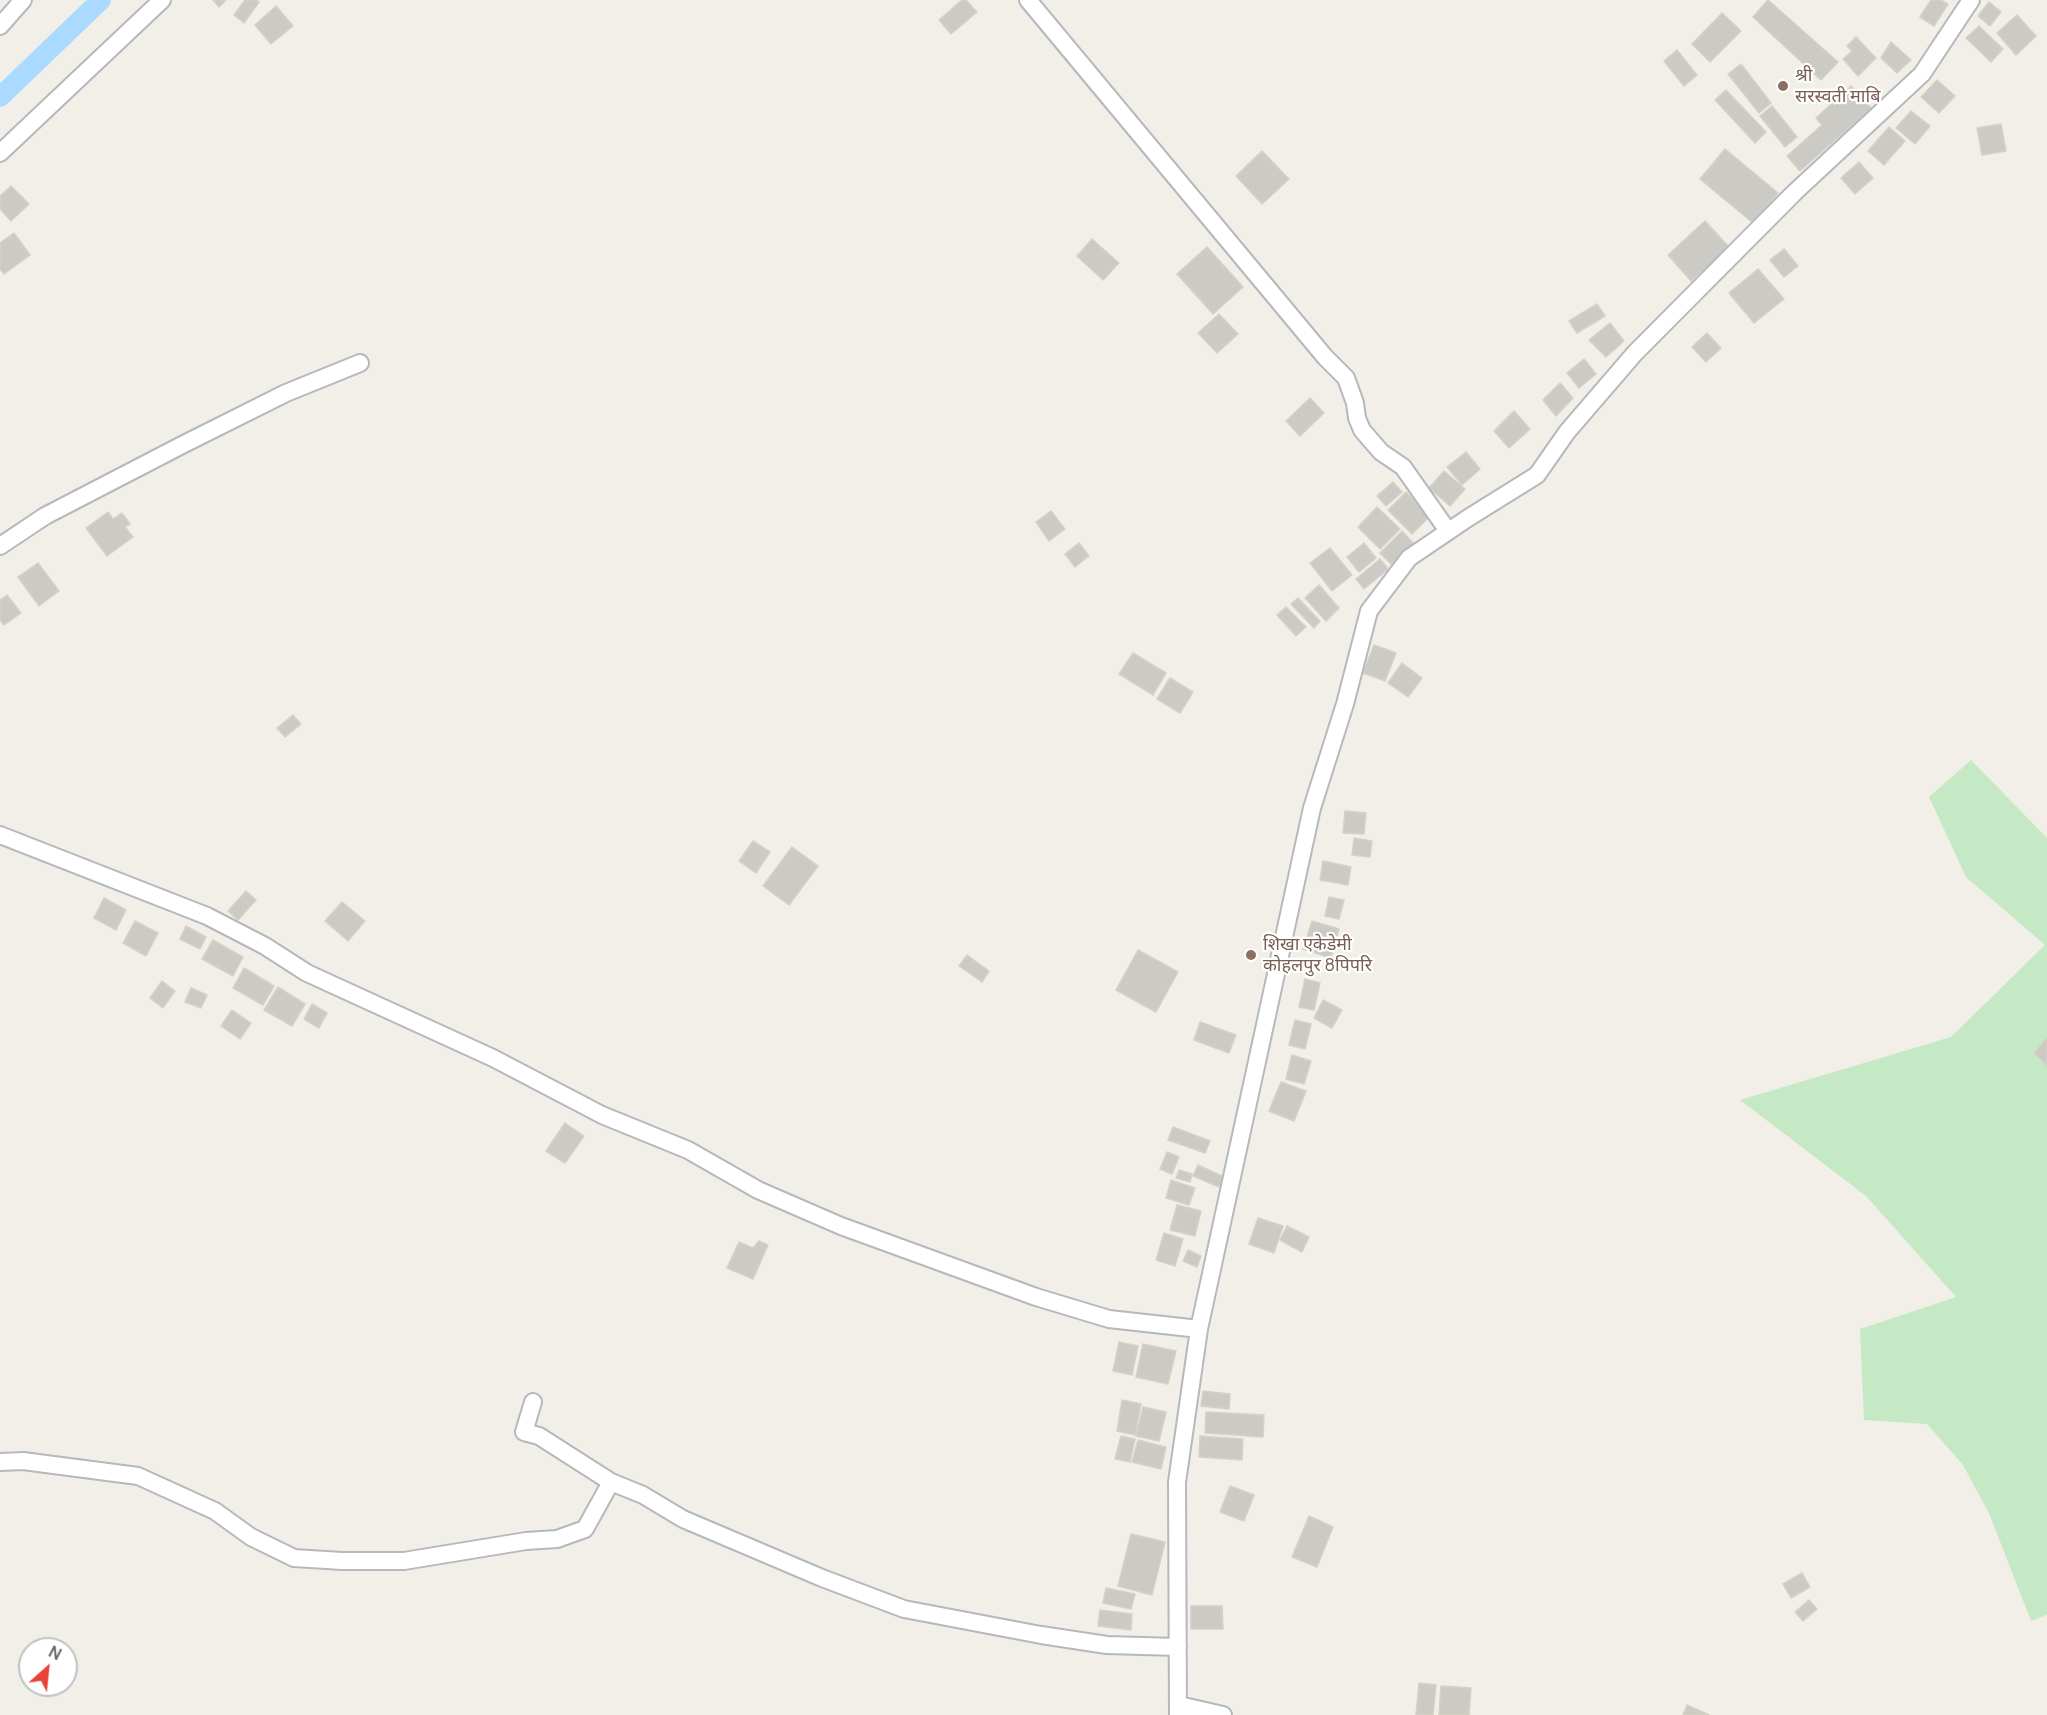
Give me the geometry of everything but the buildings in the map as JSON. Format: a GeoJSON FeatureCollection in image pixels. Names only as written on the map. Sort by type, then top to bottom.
{"type":"FeatureCollection","features":[{"type":"Feature","properties":{"kind":"street"},"geometry":{"type":"LineString","coordinates":[[0,26],[23,0]]}},
{"type":"Feature","properties":{"kind":"street"},"geometry":{"type":"LineString","coordinates":[[0,153],[162,0]]}},
{"type":"Feature","properties":{"kind":"street"},"geometry":{"type":"LineString","coordinates":[[1028,0],[1325,357],[1346,378],[1362,430],[1381,452],[1403,467],[1449,531]]}},
{"type":"Feature","properties":{"kind":"street"},"geometry":{"type":"LineString","coordinates":[[1223,1715],[1178,1710],[1177,1482],[1199,1329],[1311,808],[1345,704],[1369,611],[1409,558],[1537,475],[1567,432],[1635,353],[1795,192],[1922,74],[1971,0]]}},
{"type":"Feature","properties":{"kind":"street"},"geometry":{"type":"LineString","coordinates":[[0,546],[45,516],[184,444],[286,393],[360,363]]}},
{"type":"Feature","properties":{"kind":"street"},"geometry":{"type":"LineString","coordinates":[[0,835],[207,916],[265,946],[307,973],[493,1058],[602,1115],[688,1150],[758,1190],[841,1226],[1036,1297],[1109,1319],[1199,1329]]}},
{"type":"Feature","properties":{"kind":"street"},"geometry":{"type":"LineString","coordinates":[[533,1402],[524,1432],[539,1436],[611,1482],[643,1495],[683,1519],[822,1578],[904,1609],[1107,1645],[1178,1647]]}},
{"type":"Feature","properties":{"kind":"street"},"geometry":{"type":"LineString","coordinates":[[0,1462],[23,1461],[138,1476],[215,1511],[251,1537],[294,1558],[342,1561],[404,1561],[526,1541],[557,1539],[585,1529],[611,1482]]}},
{"type":"Feature","properties":{"kind":"green space"},"geometry":{"type":"Polygon","coordinates":[[[1971,760],[2047,838],[2047,1615],[2031,1621],[1989,1513],[1963,1465],[1927,1424],[1864,1420],[1860,1329],[1956,1297],[1866,1196],[1740,1100],[1951,1037],[2045,945],[1966,877],[1929,797],[1971,760]]]}},
{"type":"Feature","properties":{"kind":"waterway"},"geometry":{"type":"LineString","coordinates":[[0,97],[101,0]]}},
{"type":"Feature","properties":{"kind":"place","name":"श्री सरस्वती माबि"},"geometry":{"type":"Point","coordinates":[1783,86]}},
{"type":"Feature","properties":{"kind":"place","name":"शिखा एकेडेमी कोहलपुर 8पिपरि"},"geometry":{"type":"Point","coordinates":[1251,955]}}]}
